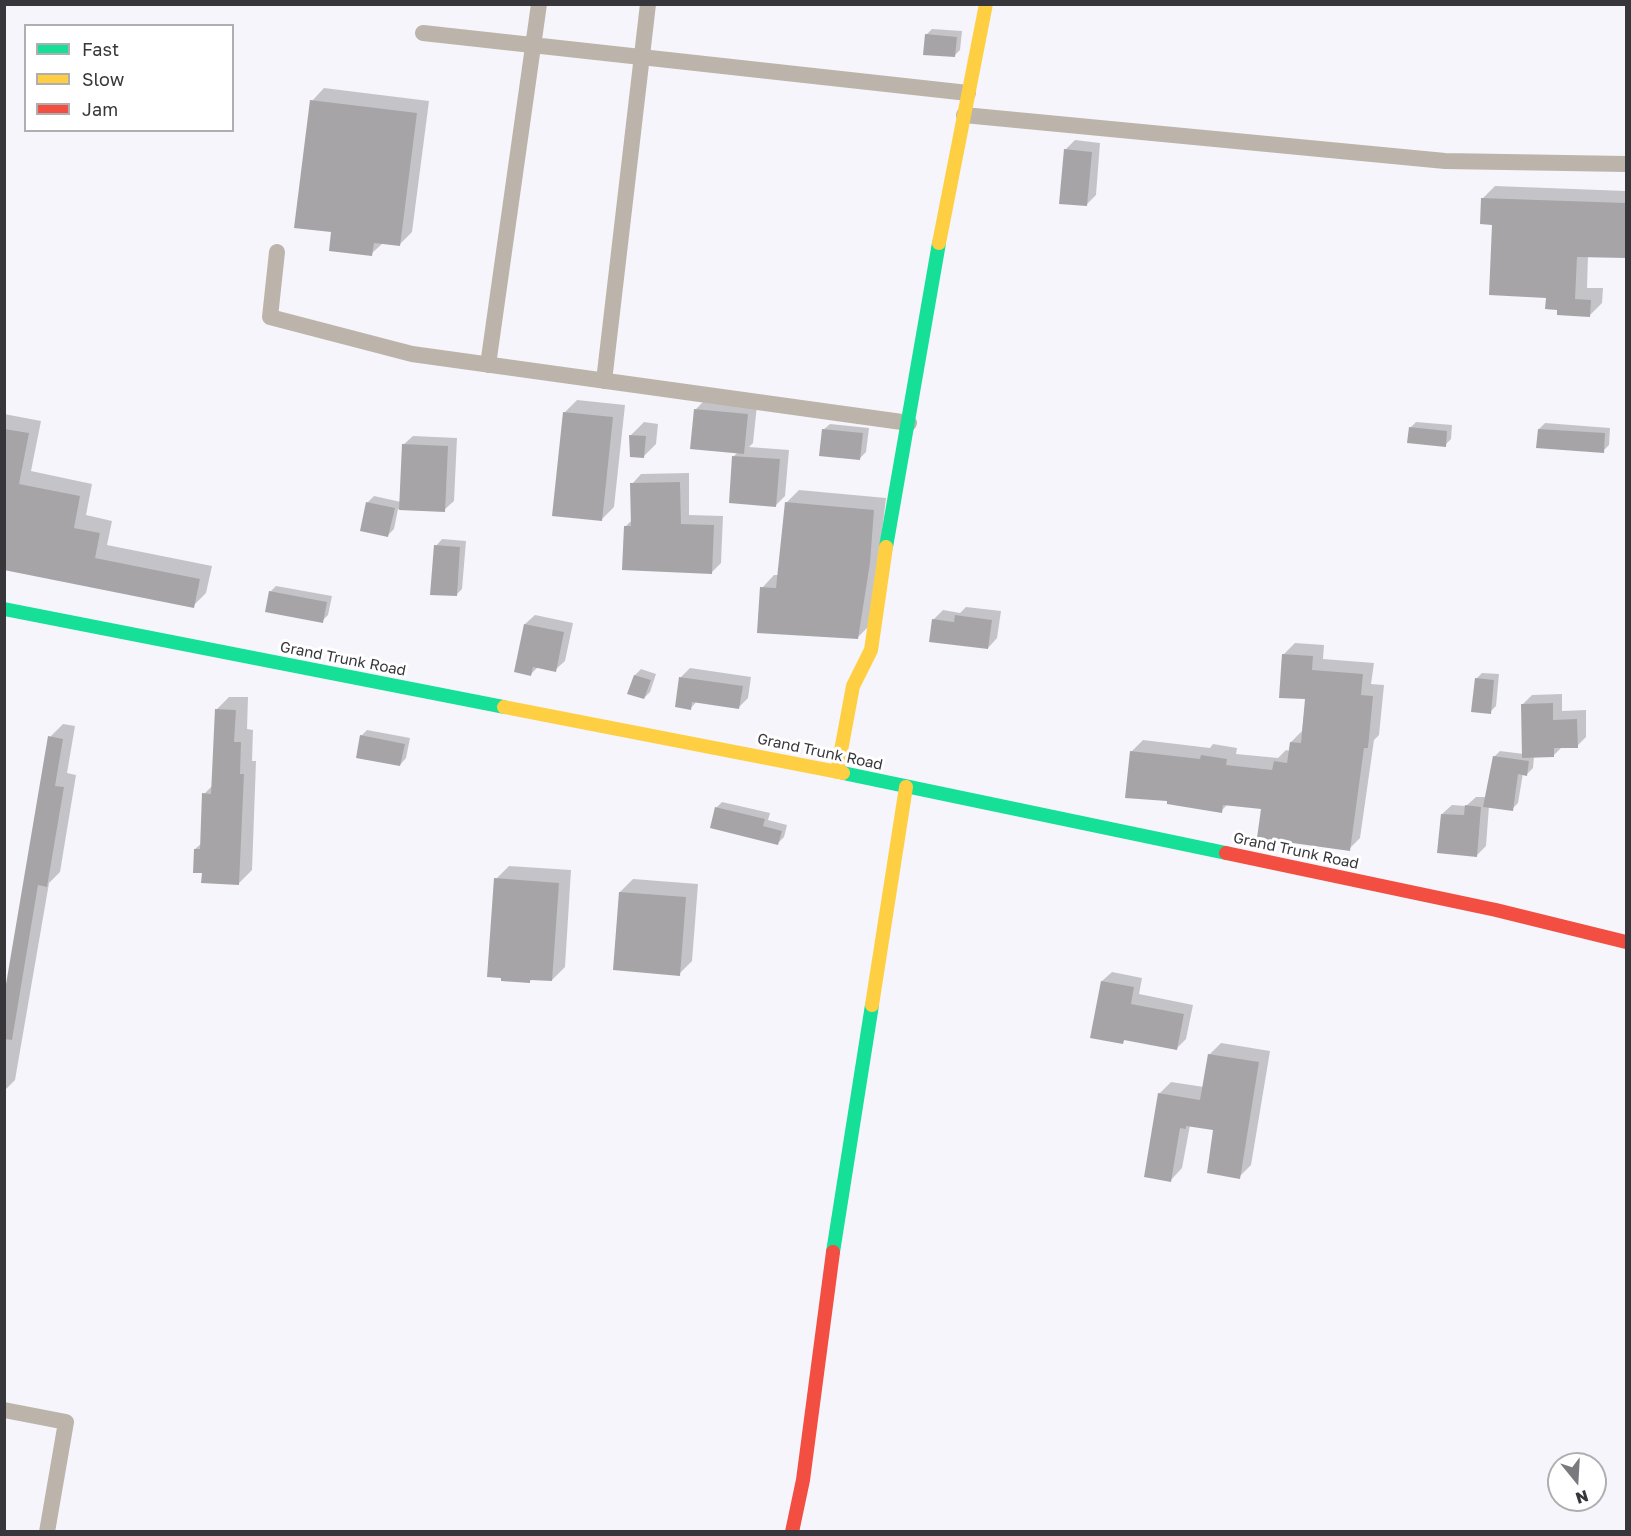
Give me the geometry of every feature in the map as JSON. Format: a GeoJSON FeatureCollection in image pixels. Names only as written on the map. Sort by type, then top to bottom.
{"type":"FeatureCollection","features":[{"type":"Feature","properties":{"kind":"main road"},"geometry":{"type":"LineString","coordinates":[[837,772],[853,686],[871,650],[895,488],[909,423],[924,320],[986,4]]}},
{"type":"Feature","properties":{"kind":"main road","name":"Grand Trunk Road"},"geometry":{"type":"LineString","coordinates":[[4,609],[837,772],[1496,910],[1626,942]]}},
{"type":"Feature","properties":{"kind":"main road"},"geometry":{"type":"LineString","coordinates":[[792,1532],[803,1480],[828,1285],[906,787]]}},
{"type":"Feature","properties":{"kind":"street"},"geometry":{"type":"LineString","coordinates":[[488,365],[539,4]]}},
{"type":"Feature","properties":{"kind":"street"},"geometry":{"type":"LineString","coordinates":[[604,381],[648,4]]}},
{"type":"Feature","properties":{"kind":"street"},"geometry":{"type":"LineString","coordinates":[[423,33],[968,93]]}},
{"type":"Feature","properties":{"kind":"street"},"geometry":{"type":"LineString","coordinates":[[964,115],[1445,161],[1626,164]]}},
{"type":"Feature","properties":{"kind":"street"},"geometry":{"type":"LineString","coordinates":[[278,252],[270,317],[412,354],[909,423]]}},
{"type":"Feature","properties":{"kind":"street"},"geometry":{"type":"LineString","coordinates":[[4,1410],[66,1422],[47,1532]]}},
{"type":"Feature","properties":{"kind":"building"},"geometry":{"type":"Polygon","coordinates":[[[925,34],[957,37],[955,57],[923,55],[925,34]]]}},
{"type":"Feature","properties":{"kind":"building"},"geometry":{"type":"Polygon","coordinates":[[[310,100],[417,113],[400,246],[374,243],[372,256],[329,251],[331,232],[294,228],[310,100]]]}},
{"type":"Feature","properties":{"kind":"building"},"geometry":{"type":"Polygon","coordinates":[[[1064,149],[1092,152],[1087,206],[1059,204],[1064,149]]]}},
{"type":"Feature","properties":{"kind":"building"},"geometry":{"type":"Polygon","coordinates":[[[1481,198],[1626,203],[1626,258],[1577,257],[1575,299],[1591,300],[1590,317],[1557,315],[1557,310],[1545,309],[1546,298],[1489,295],[1492,225],[1480,224],[1481,198]]]}},
{"type":"Feature","properties":{"kind":"building"},"geometry":{"type":"Polygon","coordinates":[[[694,409],[748,414],[744,454],[690,449],[694,409]]]}},
{"type":"Feature","properties":{"kind":"building"},"geometry":{"type":"Polygon","coordinates":[[[563,412],[613,417],[602,521],[552,516],[563,412]]]}},
{"type":"Feature","properties":{"kind":"building"},"geometry":{"type":"Polygon","coordinates":[[[1409,427],[1447,431],[1446,447],[1407,443],[1409,427]]]}},
{"type":"Feature","properties":{"kind":"building"},"geometry":{"type":"Polygon","coordinates":[[[4,429],[29,433],[19,484],[80,496],[74,528],[100,533],[95,558],[200,579],[194,608],[4,570],[4,429]]]}},
{"type":"Feature","properties":{"kind":"building"},"geometry":{"type":"Polygon","coordinates":[[[822,429],[863,433],[860,460],[819,456],[822,429]]]}},
{"type":"Feature","properties":{"kind":"building"},"geometry":{"type":"Polygon","coordinates":[[[1538,429],[1605,433],[1604,453],[1536,448],[1538,429]]]}},
{"type":"Feature","properties":{"kind":"building"},"geometry":{"type":"Polygon","coordinates":[[[629,435],[646,436],[644,458],[630,457],[629,435]]]}},
{"type":"Feature","properties":{"kind":"building"},"geometry":{"type":"Polygon","coordinates":[[[402,444],[448,446],[445,512],[399,510],[402,444]]]}},
{"type":"Feature","properties":{"kind":"building"},"geometry":{"type":"Polygon","coordinates":[[[732,456],[780,459],[776,507],[729,503],[732,456]]]}},
{"type":"Feature","properties":{"kind":"building"},"geometry":{"type":"Polygon","coordinates":[[[680,482],[681,524],[714,525],[712,574],[622,570],[624,526],[631,526],[630,483],[680,482]]]}},
{"type":"Feature","properties":{"kind":"building"},"geometry":{"type":"Polygon","coordinates":[[[366,502],[395,508],[388,537],[360,531],[366,502]]]}},
{"type":"Feature","properties":{"kind":"building"},"geometry":{"type":"Polygon","coordinates":[[[785,502],[874,510],[870,563],[858,639],[757,633],[760,587],[776,588],[785,502]]]}},
{"type":"Feature","properties":{"kind":"building"},"geometry":{"type":"Polygon","coordinates":[[[434,545],[460,547],[457,596],[430,595],[434,545]]]}},
{"type":"Feature","properties":{"kind":"building"},"geometry":{"type":"Polygon","coordinates":[[[269,591],[327,602],[323,623],[265,612],[269,591]]]}},
{"type":"Feature","properties":{"kind":"building"},"geometry":{"type":"Polygon","coordinates":[[[955,615],[992,620],[988,649],[929,642],[932,619],[954,622],[955,615]]]}},
{"type":"Feature","properties":{"kind":"building"},"geometry":{"type":"Polygon","coordinates":[[[524,624],[564,632],[556,672],[533,667],[531,676],[514,672],[524,624]]]}},
{"type":"Feature","properties":{"kind":"building"},"geometry":{"type":"Polygon","coordinates":[[[1282,654],[1313,656],[1312,670],[1363,674],[1361,695],[1373,696],[1368,748],[1364,748],[1350,851],[1257,838],[1261,809],[1223,805],[1222,813],[1167,804],[1167,801],[1125,798],[1130,751],[1200,759],[1201,755],[1227,759],[1226,765],[1272,770],[1274,761],[1287,763],[1290,742],[1301,743],[1305,699],[1279,698],[1282,654]]]}},
{"type":"Feature","properties":{"kind":"building"},"geometry":{"type":"Polygon","coordinates":[[[634,675],[651,680],[644,699],[627,694],[634,675]]]}},
{"type":"Feature","properties":{"kind":"building"},"geometry":{"type":"Polygon","coordinates":[[[679,677],[743,686],[739,709],[692,702],[691,710],[675,707],[679,677]]]}},
{"type":"Feature","properties":{"kind":"building"},"geometry":{"type":"Polygon","coordinates":[[[1475,678],[1494,680],[1491,714],[1471,712],[1475,678]]]}},
{"type":"Feature","properties":{"kind":"building"},"geometry":{"type":"Polygon","coordinates":[[[1553,703],[1553,720],[1577,719],[1578,748],[1554,748],[1554,757],[1522,758],[1521,704],[1553,703]]]}},
{"type":"Feature","properties":{"kind":"building"},"geometry":{"type":"Polygon","coordinates":[[[215,709],[236,710],[234,742],[241,742],[240,774],[244,774],[239,885],[201,883],[202,873],[193,873],[194,849],[200,849],[202,793],[211,794],[215,709]]]}},
{"type":"Feature","properties":{"kind":"building"},"geometry":{"type":"Polygon","coordinates":[[[360,735],[405,744],[400,766],[356,758],[360,735]]]}},
{"type":"Feature","properties":{"kind":"building"},"geometry":{"type":"Polygon","coordinates":[[[48,736],[63,739],[55,786],[64,787],[47,887],[38,885],[12,1040],[4,1039],[4,996],[48,736]]]}},
{"type":"Feature","properties":{"kind":"building"},"geometry":{"type":"Polygon","coordinates":[[[1493,756],[1529,761],[1527,776],[1518,774],[1513,811],[1483,807],[1493,756]]]}},
{"type":"Feature","properties":{"kind":"building"},"geometry":{"type":"Polygon","coordinates":[[[1465,805],[1481,807],[1477,857],[1437,853],[1441,814],[1464,815],[1465,805]]]}},
{"type":"Feature","properties":{"kind":"building"},"geometry":{"type":"Polygon","coordinates":[[[715,807],[765,819],[763,826],[782,831],[778,845],[710,828],[715,807]]]}},
{"type":"Feature","properties":{"kind":"building"},"geometry":{"type":"Polygon","coordinates":[[[494,878],[559,883],[552,981],[530,980],[530,983],[501,981],[501,978],[487,977],[494,878]]]}},
{"type":"Feature","properties":{"kind":"building"},"geometry":{"type":"Polygon","coordinates":[[[619,892],[686,897],[680,976],[613,970],[619,892]]]}},
{"type":"Feature","properties":{"kind":"building"},"geometry":{"type":"Polygon","coordinates":[[[1101,981],[1134,987],[1131,1004],[1184,1014],[1177,1050],[1124,1040],[1123,1044],[1090,1038],[1101,981]]]}},
{"type":"Feature","properties":{"kind":"building"},"geometry":{"type":"Polygon","coordinates":[[[1208,1054],[1259,1062],[1240,1179],[1207,1173],[1213,1130],[1186,1126],[1186,1129],[1180,1128],[1171,1182],[1144,1177],[1158,1093],[1200,1100],[1208,1054]]]}},
{"type":"Feature","properties":{"kind":"traffic: fast"},"geometry":{"type":"LineString","coordinates":[[886,547],[939,243]]}},
{"type":"Feature","properties":{"kind":"traffic: fast"},"geometry":{"type":"LineString","coordinates":[[4,609],[504,707]]}},
{"type":"Feature","properties":{"kind":"traffic: fast"},"geometry":{"type":"LineString","coordinates":[[843,773],[1226,853]]}},
{"type":"Feature","properties":{"kind":"traffic: fast"},"geometry":{"type":"LineString","coordinates":[[833,1252],[872,1005]]}},
{"type":"Feature","properties":{"kind":"traffic: slow"},"geometry":{"type":"LineString","coordinates":[[939,243],[986,4]]}},
{"type":"Feature","properties":{"kind":"traffic: slow"},"geometry":{"type":"LineString","coordinates":[[837,772],[853,686],[871,650],[886,547]]}},
{"type":"Feature","properties":{"kind":"traffic: slow"},"geometry":{"type":"LineString","coordinates":[[504,707],[843,773]]}},
{"type":"Feature","properties":{"kind":"traffic: slow"},"geometry":{"type":"LineString","coordinates":[[872,1005],[906,787]]}},
{"type":"Feature","properties":{"kind":"traffic: jam"},"geometry":{"type":"LineString","coordinates":[[1226,853],[1496,910],[1626,942]]}},
{"type":"Feature","properties":{"kind":"traffic: jam"},"geometry":{"type":"LineString","coordinates":[[792,1532],[803,1480],[833,1252]]}}]}
